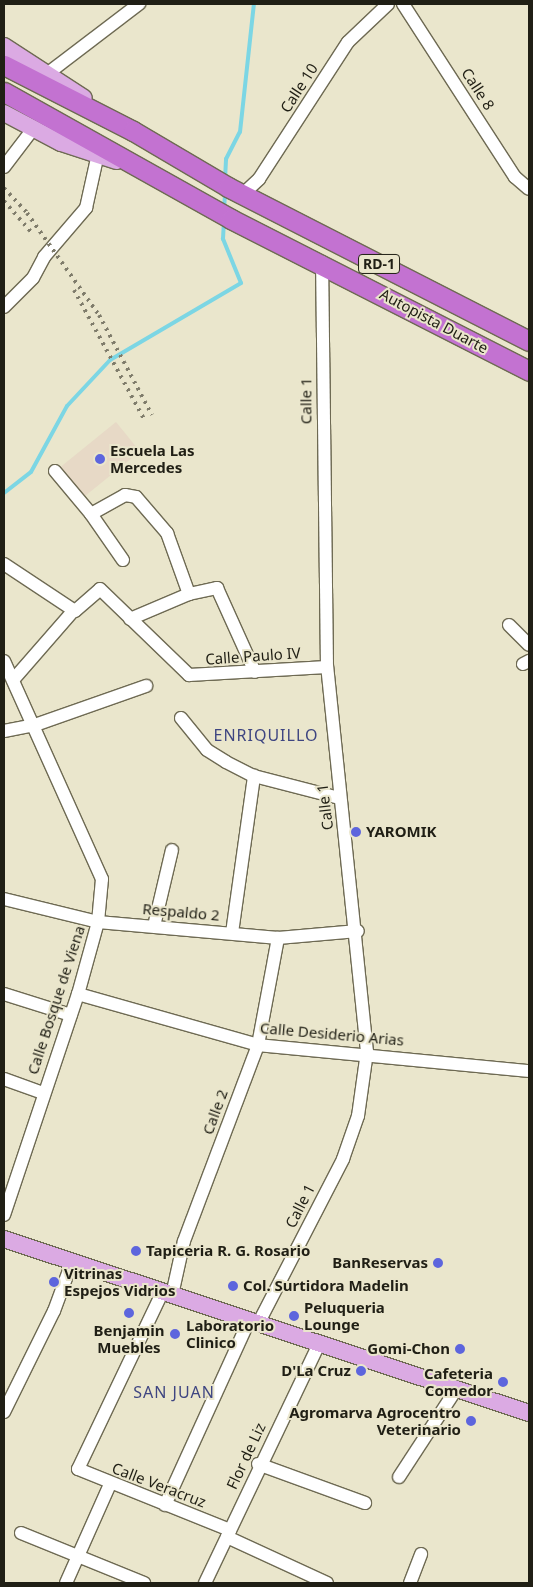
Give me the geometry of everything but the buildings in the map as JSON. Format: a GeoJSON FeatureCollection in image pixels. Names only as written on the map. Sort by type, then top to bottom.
{"type":"FeatureCollection","features":[{"type":"Feature","properties":{"kind":"highway","name":"RD-1"},"geometry":{"type":"LineString","coordinates":[[4,65],[133,131],[195,169],[236,191]]}},
{"type":"Feature","properties":{"kind":"highway","name":"RD-1"},"geometry":{"type":"LineString","coordinates":[[4,92],[151,174]]}},
{"type":"Feature","properties":{"kind":"highway","name":"Autopista Duarte"},"geometry":{"type":"LineString","coordinates":[[151,174],[231,219],[322,262],[529,371]]}},
{"type":"Feature","properties":{"kind":"highway","name":"Autopista Duarte"},"geometry":{"type":"LineString","coordinates":[[236,191],[529,342]]}},
{"type":"Feature","properties":{"kind":"main road"},"geometry":{"type":"LineString","coordinates":[[4,46],[133,131]]}},
{"type":"Feature","properties":{"kind":"main road"},"geometry":{"type":"LineString","coordinates":[[4,113],[33,129],[151,174]]}},
{"type":"Feature","properties":{"kind":"main road"},"geometry":{"type":"LineString","coordinates":[[4,1239],[455,1391],[529,1413]]}},
{"type":"Feature","properties":{"kind":"street"},"geometry":{"type":"LineString","coordinates":[[47,74],[139,4]]}},
{"type":"Feature","properties":{"kind":"street","name":"Calle 10"},"geometry":{"type":"LineString","coordinates":[[236,191],[259,179],[348,42],[388,4]]}},
{"type":"Feature","properties":{"kind":"street","name":"Calle 8"},"geometry":{"type":"LineString","coordinates":[[403,4],[515,177],[529,189]]}},
{"type":"Feature","properties":{"kind":"street"},"geometry":{"type":"LineString","coordinates":[[4,167],[33,129]]}},
{"type":"Feature","properties":{"kind":"street"},"geometry":{"type":"LineString","coordinates":[[4,307],[33,278],[44,256],[86,208],[98,154]]}},
{"type":"Feature","properties":{"kind":"street","name":"Calle 1"},"geometry":{"type":"LineString","coordinates":[[165,1505],[254,1323],[343,1159],[358,1116],[368,1052],[358,931],[340,798],[327,667],[322,262]]}},
{"type":"Feature","properties":{"kind":"street"},"geometry":{"type":"LineString","coordinates":[[55,470],[91,514],[123,560]]}},
{"type":"Feature","properties":{"kind":"street"},"geometry":{"type":"LineString","coordinates":[[91,514],[125,496],[136,497],[168,533],[189,594]]}},
{"type":"Feature","properties":{"kind":"street"},"geometry":{"type":"LineString","coordinates":[[4,564],[74,610],[13,680]]}},
{"type":"Feature","properties":{"kind":"street","name":"Calle Paulo IV"},"geometry":{"type":"LineString","coordinates":[[74,610],[98,588],[189,675],[327,667]]}},
{"type":"Feature","properties":{"kind":"street"},"geometry":{"type":"LineString","coordinates":[[130,619],[189,594],[217,588],[223,594],[255,672]]}},
{"type":"Feature","properties":{"kind":"street"},"geometry":{"type":"LineString","coordinates":[[509,625],[529,644]]}},
{"type":"Feature","properties":{"kind":"street","name":"Calle Bosque de Viena"},"geometry":{"type":"LineString","coordinates":[[4,661],[35,726],[102,879],[98,922],[78,994],[43,1093],[4,1215]]}},
{"type":"Feature","properties":{"kind":"street"},"geometry":{"type":"LineString","coordinates":[[4,731],[35,726],[146,686]]}},
{"type":"Feature","properties":{"kind":"street"},"geometry":{"type":"LineString","coordinates":[[181,718],[207,750],[254,776],[340,798]]}},
{"type":"Feature","properties":{"kind":"street"},"geometry":{"type":"LineString","coordinates":[[232,933],[254,776]]}},
{"type":"Feature","properties":{"kind":"street"},"geometry":{"type":"LineString","coordinates":[[154,926],[172,850]]}},
{"type":"Feature","properties":{"kind":"street","name":"Respaldo 2"},"geometry":{"type":"LineString","coordinates":[[4,899],[98,922],[278,938],[358,931]]}},
{"type":"Feature","properties":{"kind":"street","name":"Calle 2"},"geometry":{"type":"LineString","coordinates":[[78,1469],[167,1294],[184,1241],[258,1045],[278,938]]}},
{"type":"Feature","properties":{"kind":"street"},"geometry":{"type":"LineString","coordinates":[[4,994],[71,1015]]}},
{"type":"Feature","properties":{"kind":"street","name":"Calle Desiderio Arias"},"geometry":{"type":"LineString","coordinates":[[78,994],[258,1045],[368,1052],[529,1071]]}},
{"type":"Feature","properties":{"kind":"street"},"geometry":{"type":"LineString","coordinates":[[4,1079],[43,1093]]}},
{"type":"Feature","properties":{"kind":"street"},"geometry":{"type":"LineString","coordinates":[[4,1412],[54,1311],[72,1262]]}},
{"type":"Feature","properties":{"kind":"street","name":"Flor de Liz"},"geometry":{"type":"LineString","coordinates":[[205,1583],[258,1464],[319,1344]]}},
{"type":"Feature","properties":{"kind":"street"},"geometry":{"type":"LineString","coordinates":[[399,1478],[455,1391]]}},
{"type":"Feature","properties":{"kind":"street"},"geometry":{"type":"LineString","coordinates":[[258,1464],[365,1503]]}},
{"type":"Feature","properties":{"kind":"street","name":"Calle Veracruz"},"geometry":{"type":"LineString","coordinates":[[78,1469],[228,1533],[327,1583]]}},
{"type":"Feature","properties":{"kind":"street"},"geometry":{"type":"LineString","coordinates":[[66,1583],[110,1484]]}},
{"type":"Feature","properties":{"kind":"street"},"geometry":{"type":"LineString","coordinates":[[21,1533],[79,1554],[144,1583]]}},
{"type":"Feature","properties":{"kind":"street"},"geometry":{"type":"LineString","coordinates":[[410,1583],[421,1554]]}},
{"type":"Feature","properties":{"kind":"shaded area","name":"Escuela Las Mercedes"},"geometry":{"type":"Polygon","coordinates":[[[116,422],[140,452],[85,496],[61,467],[116,422]]]}},
{"type":"Feature","properties":{"kind":"waterway"},"geometry":{"type":"LineString","coordinates":[[225,179],[226,159],[240,132],[254,4]]}},
{"type":"Feature","properties":{"kind":"waterway"},"geometry":{"type":"LineString","coordinates":[[224,209],[225,193]]}},
{"type":"Feature","properties":{"kind":"waterway"},"geometry":{"type":"LineString","coordinates":[[4,493],[31,472],[67,406],[110,360],[241,283],[223,239],[224,221]]}},
{"type":"Feature","properties":{"kind":"railway"},"geometry":{"type":"LineString","coordinates":[[4,188],[27,213],[99,315],[152,415]]}},
{"type":"Feature","properties":{"kind":"railway"},"geometry":{"type":"LineString","coordinates":[[4,201],[32,233]]}},
{"type":"Feature","properties":{"kind":"railway"},"geometry":{"type":"LineString","coordinates":[[74,290],[144,419]]}},
{"type":"Feature","properties":{"kind":"place","name":"Escuela Las Mercedes"},"geometry":{"type":"Point","coordinates":[100,459]}},
{"type":"Feature","properties":{"kind":"place","name":"YAROMIK"},"geometry":{"type":"Point","coordinates":[356,832]}},
{"type":"Feature","properties":{"kind":"place","name":"Tapiceria R. G. Rosario"},"geometry":{"type":"Point","coordinates":[136,1251]}},
{"type":"Feature","properties":{"kind":"place","name":"BanReservas"},"geometry":{"type":"Point","coordinates":[438,1263]}},
{"type":"Feature","properties":{"kind":"place","name":"Vitrinas Espejos Vidrios"},"geometry":{"type":"Point","coordinates":[54,1282]}},
{"type":"Feature","properties":{"kind":"place","name":"Col. Surtidora Madelin"},"geometry":{"type":"Point","coordinates":[233,1286]}},
{"type":"Feature","properties":{"kind":"place","name":"Benjamin Muebles"},"geometry":{"type":"Point","coordinates":[129,1313]}},
{"type":"Feature","properties":{"kind":"place","name":"Peluqueria Lounge"},"geometry":{"type":"Point","coordinates":[294,1316]}},
{"type":"Feature","properties":{"kind":"place","name":"Laboratorio Clinico"},"geometry":{"type":"Point","coordinates":[175,1334]}},
{"type":"Feature","properties":{"kind":"place","name":"Gomi-Chon"},"geometry":{"type":"Point","coordinates":[460,1349]}},
{"type":"Feature","properties":{"kind":"place","name":"D'La Cruz"},"geometry":{"type":"Point","coordinates":[361,1371]}},
{"type":"Feature","properties":{"kind":"place","name":"Cafeteria Comedor"},"geometry":{"type":"Point","coordinates":[503,1382]}},
{"type":"Feature","properties":{"kind":"place","name":"Agromarva Agrocentro Veterinario"},"geometry":{"type":"Point","coordinates":[471,1421]}},
{"type":"Feature","properties":{"kind":"district","name":"ENRIQUILLO"},"geometry":{"type":"Point","coordinates":[266,735]}},
{"type":"Feature","properties":{"kind":"district","name":"SAN JUAN"},"geometry":{"type":"Point","coordinates":[174,1392]}}]}
